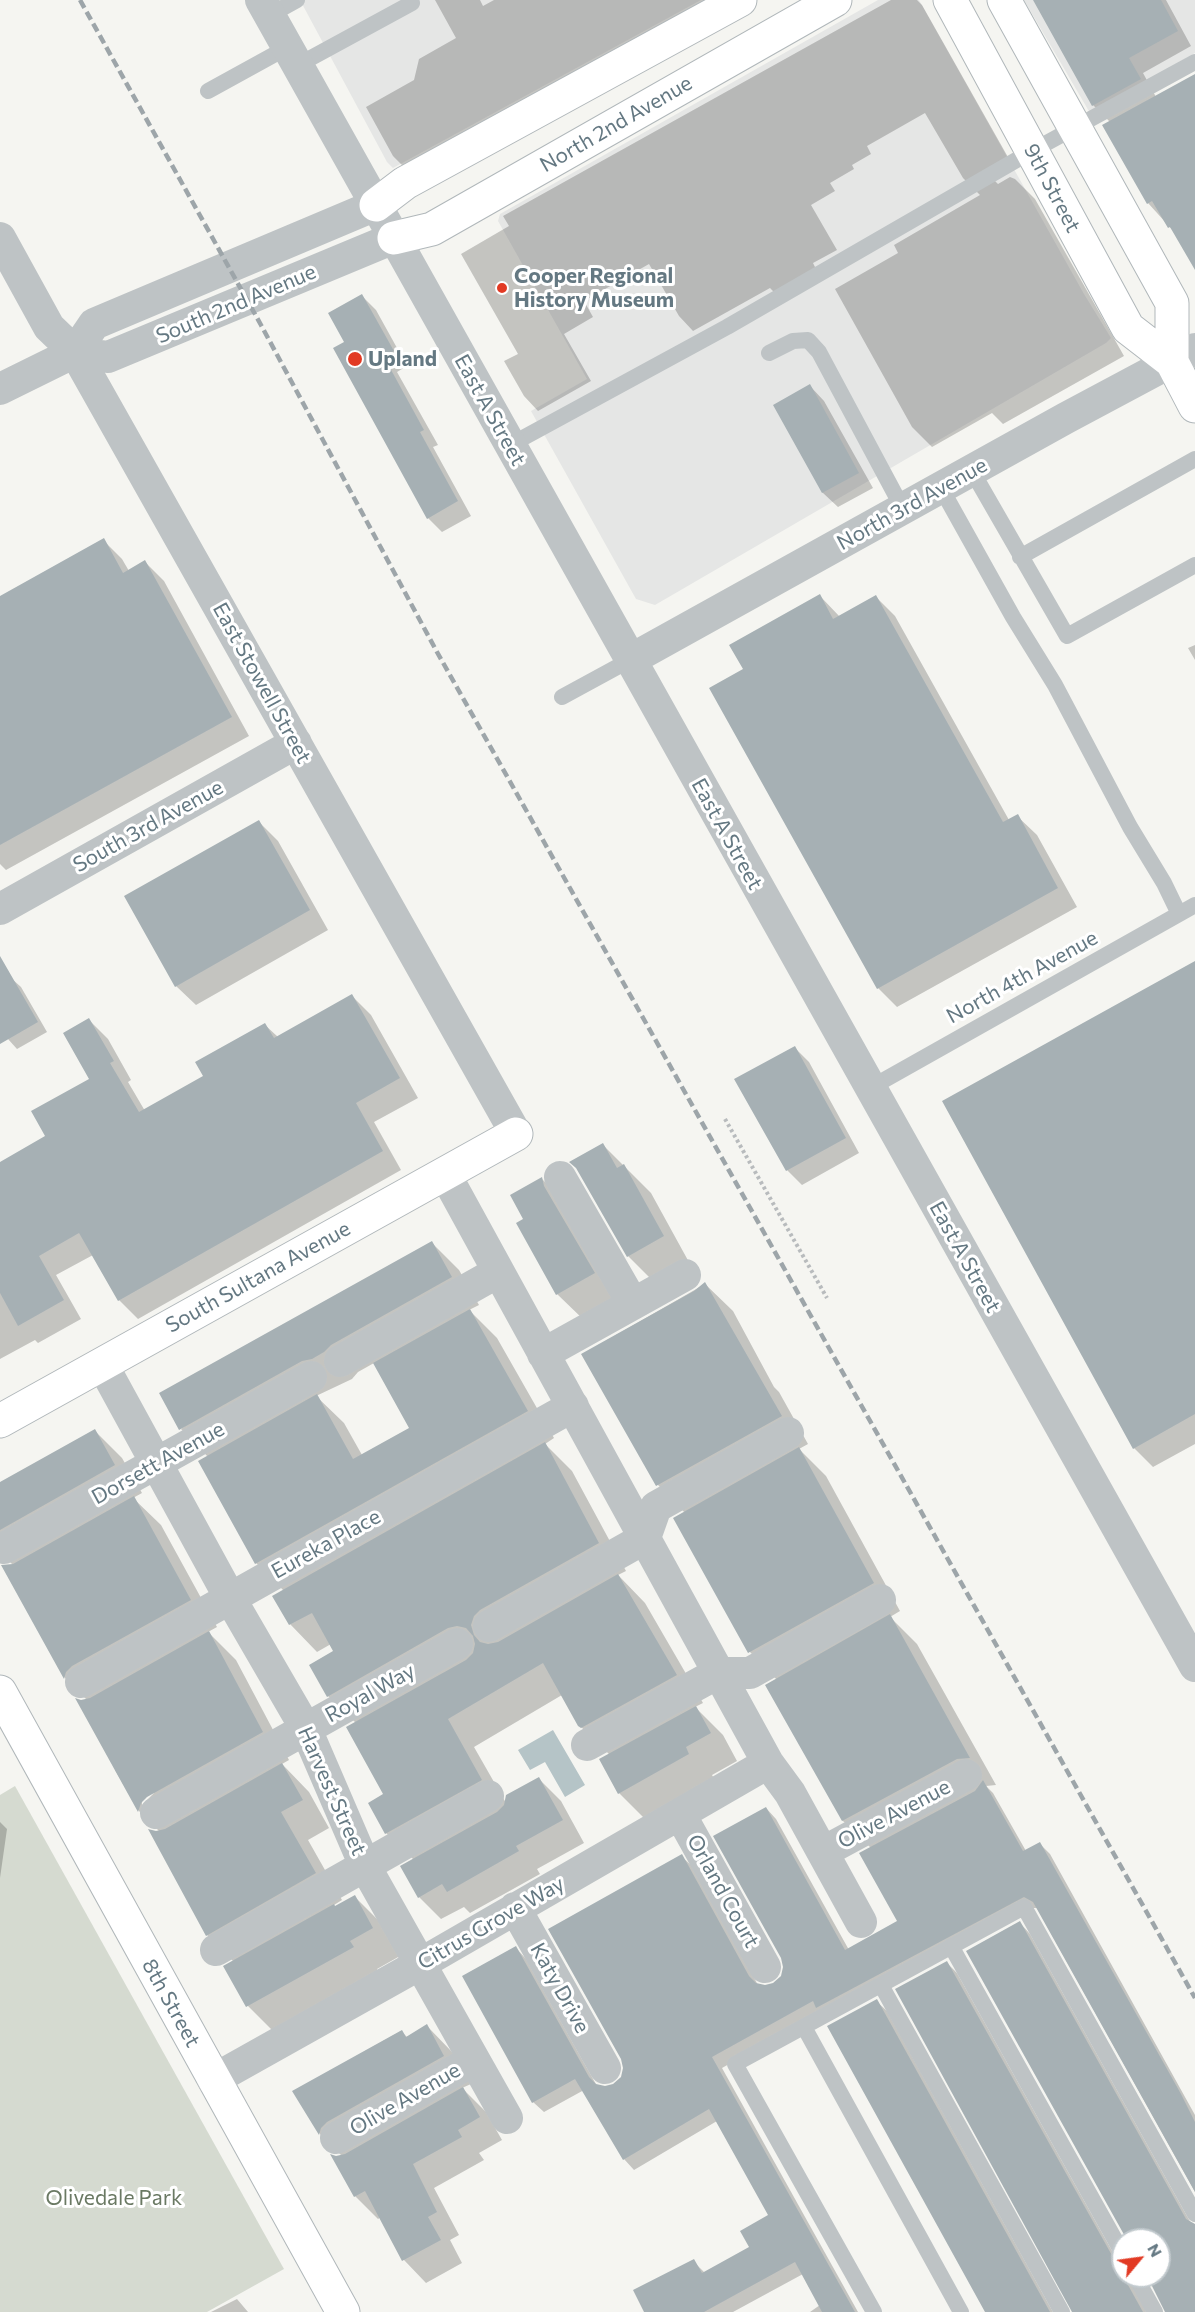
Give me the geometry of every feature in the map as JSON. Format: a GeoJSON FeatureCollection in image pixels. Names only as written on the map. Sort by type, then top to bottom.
{"type":"FeatureCollection","features":[{"type":"Feature","properties":{"kind":"street"},"geometry":{"type":"LineString","coordinates":[[376,205],[405,183],[740,0]]}},
{"type":"Feature","properties":{"kind":"street","name":"North 2nd Avenue"},"geometry":{"type":"LineString","coordinates":[[394,238],[432,229],[835,0]]}},
{"type":"Feature","properties":{"kind":"street","name":"9th Street"},"geometry":{"type":"LineString","coordinates":[[950,0],[1128,328],[1183,356]]}},
{"type":"Feature","properties":{"kind":"street","name":"9th Street"},"geometry":{"type":"LineString","coordinates":[[1004,0],[1172,303],[1195,406]]}},
{"type":"Feature","properties":{"kind":"street","name":"East A Street"},"geometry":{"type":"LineString","coordinates":[[266,8],[1195,1666]]}},
{"type":"Feature","properties":{"kind":"street","name":"South 2nd Avenue"},"geometry":{"type":"LineString","coordinates":[[376,205],[94,324],[75,352],[108,357],[394,238]]}},
{"type":"Feature","properties":{"kind":"street","name":"East Stowell Street"},"geometry":{"type":"LineString","coordinates":[[0,238],[49,327],[75,352],[516,1134]]}},
{"type":"Feature","properties":{"kind":"street"},"geometry":{"type":"LineString","coordinates":[[0,388],[75,352]]}},
{"type":"Feature","properties":{"kind":"street","name":"North 3rd Avenue"},"geometry":{"type":"LineString","coordinates":[[630,660],[1183,356]]}},
{"type":"Feature","properties":{"kind":"street","name":"South 3rd Avenue"},"geometry":{"type":"LineString","coordinates":[[0,909],[296,743]]}},
{"type":"Feature","properties":{"kind":"street","name":"South Sultana Avenue"},"geometry":{"type":"LineString","coordinates":[[0,1421],[516,1134]]}},
{"type":"Feature","properties":{"kind":"street"},"geometry":{"type":"LineString","coordinates":[[445,1174],[768,1763],[790,1793],[861,1922]]}},
{"type":"Feature","properties":{"kind":"street"},"geometry":{"type":"LineString","coordinates":[[560,1176],[633,1304]]}},
{"type":"Feature","properties":{"kind":"street"},"geometry":{"type":"LineString","coordinates":[[340,1361],[498,1272]]}},
{"type":"Feature","properties":{"kind":"street"},"geometry":{"type":"LineString","coordinates":[[543,1354],[685,1275]]}},
{"type":"Feature","properties":{"kind":"street","name":"Harvest Street"},"geometry":{"type":"LineString","coordinates":[[102,1364],[230,1598],[306,1729],[365,1866],[507,2118]]}},
{"type":"Feature","properties":{"kind":"street","name":"Dorsett Avenue"},"geometry":{"type":"LineString","coordinates":[[4,1548],[311,1377]]}},
{"type":"Feature","properties":{"kind":"street","name":"Eureka Place"},"geometry":{"type":"LineString","coordinates":[[81,1682],[573,1406]]}},
{"type":"Feature","properties":{"kind":"street"},"geometry":{"type":"LineString","coordinates":[[489,1626],[645,1538],[657,1507],[788,1433]]}},
{"type":"Feature","properties":{"kind":"street"},"geometry":{"type":"LineString","coordinates":[[587,1745],[718,1673],[750,1673],[880,1600]]}},
{"type":"Feature","properties":{"kind":"street","name":"Royal Way"},"geometry":{"type":"LineString","coordinates":[[156,1813],[457,1644]]}},
{"type":"Feature","properties":{"kind":"street","name":"8th Street"},"geometry":{"type":"LineString","coordinates":[[0,1692],[343,2312]]}},
{"type":"Feature","properties":{"kind":"street","name":"Citrus Grove Way"},"geometry":{"type":"LineString","coordinates":[[213,2080],[420,1964],[768,1763]]}},
{"type":"Feature","properties":{"kind":"street","name":"Olive Avenue"},"geometry":{"type":"LineString","coordinates":[[823,1852],[966,1775]]}},
{"type":"Feature","properties":{"kind":"street"},"geometry":{"type":"LineString","coordinates":[[216,1950],[488,1796]]}},
{"type":"Feature","properties":{"kind":"street","name":"Orland Court"},"geometry":{"type":"LineString","coordinates":[[680,1814],[765,1967]]}},
{"type":"Feature","properties":{"kind":"street","name":"Katy Drive"},"geometry":{"type":"LineString","coordinates":[[515,1908],[605,2068]]}},
{"type":"Feature","properties":{"kind":"street","name":"Olive Avenue"},"geometry":{"type":"LineString","coordinates":[[336,2138],[474,2060]]}},
{"type":"Feature","properties":{"kind":"lane"},"geometry":{"type":"LineString","coordinates":[[266,8],[297,0]]}},
{"type":"Feature","properties":{"kind":"lane"},"geometry":{"type":"LineString","coordinates":[[208,91],[412,3]]}},
{"type":"Feature","properties":{"kind":"lane"},"geometry":{"type":"LineString","coordinates":[[510,445],[727,327],[1032,151],[1195,62]]}},
{"type":"Feature","properties":{"kind":"lane"},"geometry":{"type":"LineString","coordinates":[[770,353],[793,341],[808,340],[819,352],[903,509]]}},
{"type":"Feature","properties":{"kind":"lane"},"geometry":{"type":"LineString","coordinates":[[1020,556],[1195,459]]}},
{"type":"Feature","properties":{"kind":"lane"},"geometry":{"type":"LineString","coordinates":[[972,471],[1067,636],[1195,565]]}},
{"type":"Feature","properties":{"kind":"lane"},"geometry":{"type":"LineString","coordinates":[[941,488],[1013,617],[1055,685],[1179,914]]}},
{"type":"Feature","properties":{"kind":"lane"},"geometry":{"type":"LineString","coordinates":[[562,697],[630,660]]}},
{"type":"Feature","properties":{"kind":"lane","name":"North 4th Avenue"},"geometry":{"type":"LineString","coordinates":[[870,1088],[1195,905]]}},
{"type":"Feature","properties":{"kind":"lane"},"geometry":{"type":"LineString","coordinates":[[874,2312],[735,2064],[1024,1907],[1195,2214]]}},
{"type":"Feature","properties":{"kind":"lane"},"geometry":{"type":"LineString","coordinates":[[951,1946],[1111,2233]]}},
{"type":"Feature","properties":{"kind":"lane"},"geometry":{"type":"LineString","coordinates":[[881,1985],[1062,2312]]}},
{"type":"Feature","properties":{"kind":"lane"},"geometry":{"type":"LineString","coordinates":[[804,2027],[962,2312]]}},
{"type":"Feature","properties":{"kind":"lane"},"geometry":{"type":"LineString","coordinates":[[1142,2288],[1155,2312]]}},
{"type":"Feature","properties":{"kind":"path"},"geometry":{"type":"LineString","coordinates":[[725,1119],[827,1298]]}},
{"type":"Feature","properties":{"kind":"shaded area"},"geometry":{"type":"Polygon","coordinates":[[[300,0],[701,0],[393,168],[387,162],[300,0]]]}},
{"type":"Feature","properties":{"kind":"shaded area"},"geometry":{"type":"Polygon","coordinates":[[[878,0],[919,0],[1111,338],[655,605],[636,599],[531,411],[587,379],[498,221],[500,214],[878,0]]]}},
{"type":"Feature","properties":{"kind":"shaded area"},"geometry":{"type":"Polygon","coordinates":[[[1024,0],[1195,0],[1195,53],[1090,113],[1024,0]]]}},
{"type":"Feature","properties":{"kind":"shaded area"},"geometry":{"type":"Polygon","coordinates":[[[553,1730],[585,1785],[565,1797],[545,1762],[530,1770],[518,1750],[553,1730]]]}},
{"type":"Feature","properties":{"kind":"green space","name":"Olivedale Park"},"geometry":{"type":"Polygon","coordinates":[[[15,1786],[284,2269],[207,2312],[0,2312],[0,1795],[15,1786]]]}},
{"type":"Feature","properties":{"kind":"building"},"geometry":{"type":"Polygon","coordinates":[[[1033,0],[1161,0],[1178,31],[1129,58],[1141,79],[1092,106],[1033,0]]]}},
{"type":"Feature","properties":{"kind":"building"},"geometry":{"type":"Polygon","coordinates":[[[1195,74],[1195,270],[1152,201],[1147,204],[1102,125],[1195,74]]]}},
{"type":"Feature","properties":{"kind":"building"},"geometry":{"type":"Polygon","coordinates":[[[362,294],[394,351],[384,357],[424,430],[420,432],[458,501],[427,519],[333,348],[344,342],[328,313],[362,294]]]}},
{"type":"Feature","properties":{"kind":"building"},"geometry":{"type":"Polygon","coordinates":[[[810,384],[859,473],[822,493],[773,405],[810,384]]]}},
{"type":"Feature","properties":{"kind":"building"},"geometry":{"type":"Polygon","coordinates":[[[104,538],[123,573],[145,560],[232,717],[0,845],[0,596],[104,538]]]}},
{"type":"Feature","properties":{"kind":"building"},"geometry":{"type":"Polygon","coordinates":[[[820,594],[833,619],[876,595],[1003,822],[1018,814],[1058,888],[877,989],[709,688],[743,669],[729,645],[820,594]]]}},
{"type":"Feature","properties":{"kind":"building"},"geometry":{"type":"Polygon","coordinates":[[[259,820],[310,910],[175,987],[124,896],[259,820]]]}},
{"type":"Feature","properties":{"kind":"building"},"geometry":{"type":"Polygon","coordinates":[[[0,956],[38,1022],[0,1044],[0,956]]]}},
{"type":"Feature","properties":{"kind":"building"},"geometry":{"type":"Polygon","coordinates":[[[1195,961],[1195,1414],[1133,1449],[942,1101],[1195,961]]]}},
{"type":"Feature","properties":{"kind":"building"},"geometry":{"type":"Polygon","coordinates":[[[352,994],[400,1078],[356,1103],[383,1151],[118,1301],[79,1233],[39,1256],[64,1300],[18,1326],[0,1293],[0,1162],[45,1136],[31,1111],[89,1079],[63,1033],[89,1018],[114,1061],[110,1063],[139,1112],[203,1076],[195,1062],[265,1023],[274,1038],[352,994]]]}},
{"type":"Feature","properties":{"kind":"building"},"geometry":{"type":"Polygon","coordinates":[[[795,1046],[846,1138],[786,1171],[734,1079],[795,1046]]]}},
{"type":"Feature","properties":{"kind":"building"},"geometry":{"type":"Polygon","coordinates":[[[603,1143],[617,1168],[624,1164],[664,1236],[627,1257],[576,1168],[569,1162],[603,1143]]]}},
{"type":"Feature","properties":{"kind":"building"},"geometry":{"type":"Polygon","coordinates":[[[542,1177],[544,1186],[595,1273],[556,1295],[516,1223],[523,1219],[510,1195],[542,1177]]]}},
{"type":"Feature","properties":{"kind":"building"},"geometry":{"type":"Polygon","coordinates":[[[432,1241],[452,1277],[331,1345],[312,1359],[302,1361],[179,1430],[159,1393],[432,1241]]]}},
{"type":"Feature","properties":{"kind":"building"},"geometry":{"type":"Polygon","coordinates":[[[705,1282],[782,1416],[656,1486],[581,1354],[694,1291],[705,1282]]]}},
{"type":"Feature","properties":{"kind":"building"},"geometry":{"type":"Polygon","coordinates":[[[470,1309],[528,1411],[255,1564],[198,1461],[317,1394],[353,1459],[409,1428],[373,1363],[470,1309]]]}},
{"type":"Feature","properties":{"kind":"building"},"geometry":{"type":"Polygon","coordinates":[[[95,1429],[115,1465],[0,1530],[0,1482],[95,1429]]]}},
{"type":"Feature","properties":{"kind":"building"},"geometry":{"type":"Polygon","coordinates":[[[545,1442],[599,1543],[480,1610],[474,1616],[471,1625],[474,1635],[480,1642],[488,1644],[498,1642],[618,1574],[677,1675],[581,1728],[543,1663],[448,1719],[482,1780],[385,1834],[368,1803],[383,1794],[346,1727],[466,1660],[473,1653],[475,1644],[473,1636],[466,1628],[457,1626],[448,1628],[327,1697],[309,1665],[333,1651],[312,1613],[289,1625],[272,1596],[545,1442]]]}},
{"type":"Feature","properties":{"kind":"building"},"geometry":{"type":"Polygon","coordinates":[[[799,1447],[874,1583],[748,1653],[673,1518],[799,1447]]]}},
{"type":"Feature","properties":{"kind":"building"},"geometry":{"type":"Polygon","coordinates":[[[134,1496],[191,1600],[72,1666],[66,1672],[64,1679],[1,1565],[13,1564],[134,1496]]]}},
{"type":"Feature","properties":{"kind":"building"},"geometry":{"type":"Polygon","coordinates":[[[890,1614],[970,1758],[957,1759],[842,1821],[765,1685],[890,1614]]]}},
{"type":"Feature","properties":{"kind":"building"},"geometry":{"type":"Polygon","coordinates":[[[209,1631],[263,1732],[147,1797],[141,1803],[138,1812],[75,1698],[81,1700],[90,1698],[209,1631]]]}},
{"type":"Feature","properties":{"kind":"building"},"geometry":{"type":"Polygon","coordinates":[[[696,1706],[711,1733],[686,1747],[689,1754],[618,1794],[599,1759],[696,1706]]]}},
{"type":"Feature","properties":{"kind":"building"},"geometry":{"type":"Polygon","coordinates":[[[282,1763],[303,1800],[281,1812],[316,1873],[206,1936],[148,1829],[156,1831],[165,1829],[282,1763]]]}},
{"type":"Feature","properties":{"kind":"building"},"geometry":{"type":"Polygon","coordinates":[[[539,1777],[563,1820],[516,1846],[519,1851],[447,1892],[442,1884],[418,1898],[400,1866],[497,1812],[504,1805],[506,1795],[539,1777]]]}},
{"type":"Feature","properties":{"kind":"building"},"geometry":{"type":"Polygon","coordinates":[[[983,1780],[1023,1851],[1040,1842],[1181,2094],[1195,2122],[1195,2192],[1033,1902],[1024,1897],[816,2008],[813,2001],[712,2057],[855,2312],[822,2312],[795,2262],[704,2312],[644,2312],[633,2290],[694,2259],[702,2273],[749,2247],[740,2231],[768,2215],[709,2109],[623,2160],[575,2079],[532,2103],[462,1976],[516,1946],[589,2077],[596,2084],[605,2086],[613,2084],[621,2077],[623,2068],[621,2059],[548,1929],[682,1854],[749,1976],[756,1983],[765,1985],[773,1983],[781,1976],[783,1967],[781,1958],[713,1836],[766,1807],[845,1950],[897,1921],[859,1853],[975,1791],[983,1780]]]}},
{"type":"Feature","properties":{"kind":"building"},"geometry":{"type":"Polygon","coordinates":[[[355,1895],[373,1928],[350,1941],[354,1947],[246,2007],[223,1966],[334,1904],[335,1906],[355,1895]]]}},
{"type":"Feature","properties":{"kind":"building"},"geometry":{"type":"Polygon","coordinates":[[[1020,1921],[1186,2219],[1195,2224],[1195,2312],[1165,2312],[1153,2288],[1171,2288],[1171,2228],[1120,2228],[966,1951],[1020,1921]]]}},
{"type":"Feature","properties":{"kind":"building"},"geometry":{"type":"Polygon","coordinates":[[[947,1961],[1111,2254],[1111,2288],[1130,2288],[1143,2312],[1072,2312],[895,1989],[947,1961]]]}},
{"type":"Feature","properties":{"kind":"building"},"geometry":{"type":"Polygon","coordinates":[[[877,1999],[1050,2312],[985,2312],[827,2026],[877,1999]]]}},
{"type":"Feature","properties":{"kind":"building"},"geometry":{"type":"Polygon","coordinates":[[[427,2024],[444,2056],[327,2122],[321,2128],[319,2135],[292,2091],[402,2030],[406,2037],[427,2024]]]}},
{"type":"Feature","properties":{"kind":"building"},"geometry":{"type":"Polygon","coordinates":[[[463,2087],[480,2117],[458,2130],[462,2137],[413,2164],[437,2212],[428,2217],[441,2240],[402,2261],[365,2191],[354,2197],[330,2154],[336,2156],[345,2154],[463,2087]]]}},
{"type":"Feature","properties":{"kind":"railway"},"geometry":{"type":"LineString","coordinates":[[80,0],[261,325],[437,652],[1195,1998]]}},
{"type":"Feature","properties":{"kind":"place","name":"Cooper Regional History Museum"},"geometry":{"type":"Point","coordinates":[502,288]}},
{"type":"Feature","properties":{"kind":"place","name":"Upland"},"geometry":{"type":"Point","coordinates":[355,359]}}]}
